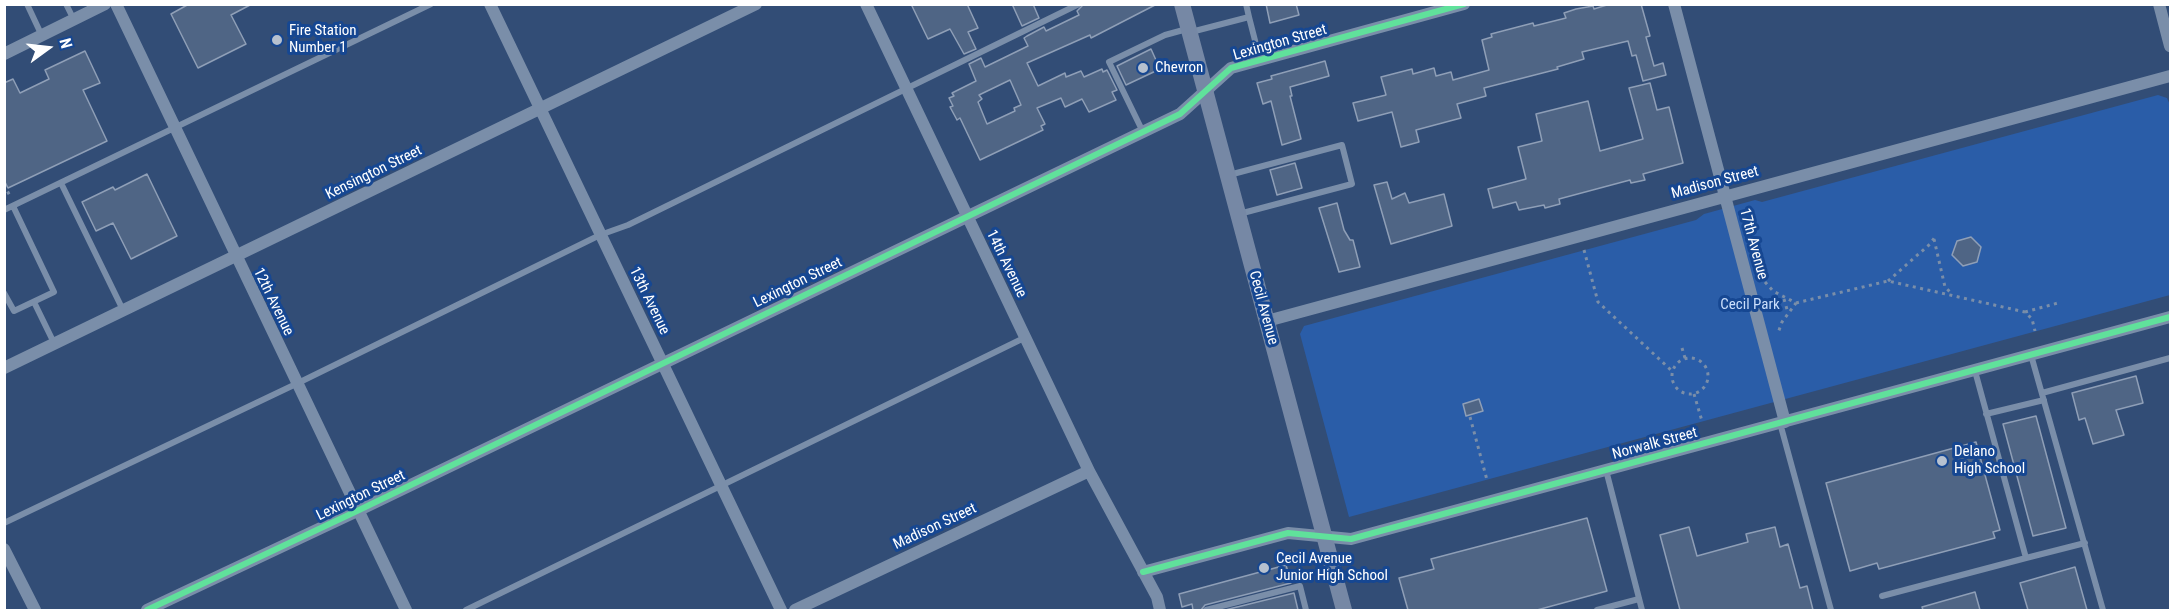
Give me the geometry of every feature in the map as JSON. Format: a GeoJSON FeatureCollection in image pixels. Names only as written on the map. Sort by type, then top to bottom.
{"type":"FeatureCollection","features":[{"type":"Feature","properties":{"kind":"main road","name":"Cecil Avenue"},"geometry":{"type":"LineString","coordinates":[[1182,4],[1344,610]]}},
{"type":"Feature","properties":{"kind":"street"},"geometry":{"type":"LineString","coordinates":[[4,54],[105,4]]}},
{"type":"Feature","properties":{"kind":"street","name":"12th Avenue"},"geometry":{"type":"LineString","coordinates":[[116,4],[406,610]]}},
{"type":"Feature","properties":{"kind":"street","name":"13th Avenue"},"geometry":{"type":"LineString","coordinates":[[490,4],[781,610]]}},
{"type":"Feature","properties":{"kind":"street","name":"Kensington Street"},"geometry":{"type":"LineString","coordinates":[[4,368],[756,4]]}},
{"type":"Feature","properties":{"kind":"street","name":"14th Avenue"},"geometry":{"type":"LineString","coordinates":[[866,4],[1089,471]]}},
{"type":"Feature","properties":{"kind":"street","name":"Lexington Street"},"geometry":{"type":"LineString","coordinates":[[147,610],[1180,114],[1231,68],[1464,4]]}},
{"type":"Feature","properties":{"kind":"street","name":"17th Avenue"},"geometry":{"type":"LineString","coordinates":[[1674,4],[1782,423]]}},
{"type":"Feature","properties":{"kind":"street"},"geometry":{"type":"LineString","coordinates":[[2159,4],[2170,46]]}},
{"type":"Feature","properties":{"kind":"street","name":"Madison Street"},"geometry":{"type":"LineString","coordinates":[[1267,321],[2170,76]]}},
{"type":"Feature","properties":{"kind":"street","name":"Norwalk Street"},"geometry":{"type":"LineString","coordinates":[[1143,572],[1288,533],[1351,539],[2170,317]]}},
{"type":"Feature","properties":{"kind":"street"},"geometry":{"type":"LineString","coordinates":[[1089,471],[1156,597],[1160,610]]}},
{"type":"Feature","properties":{"kind":"street","name":"Madison Street"},"geometry":{"type":"LineString","coordinates":[[795,610],[1089,471]]}},
{"type":"Feature","properties":{"kind":"street"},"geometry":{"type":"LineString","coordinates":[[4,549],[34,610]]}},
{"type":"Feature","properties":{"kind":"lane"},"geometry":{"type":"LineString","coordinates":[[66,4],[74,20]]}},
{"type":"Feature","properties":{"kind":"lane"},"geometry":{"type":"LineString","coordinates":[[4,210],[431,4]]}},
{"type":"Feature","properties":{"kind":"lane"},"geometry":{"type":"LineString","coordinates":[[4,523],[296,384],[600,234],[628,225],[1079,4]]}},
{"type":"Feature","properties":{"kind":"lane"},"geometry":{"type":"LineString","coordinates":[[1246,4],[1260,60]]}},
{"type":"Feature","properties":{"kind":"lane"},"geometry":{"type":"LineString","coordinates":[[29,5],[42,36]]}},
{"type":"Feature","properties":{"kind":"lane"},"geometry":{"type":"LineString","coordinates":[[1143,132],[1110,62],[1165,35],[1249,17]]}},
{"type":"Feature","properties":{"kind":"lane"},"geometry":{"type":"LineString","coordinates":[[1228,176],[1342,145],[1352,184],[1238,214]]}},
{"type":"Feature","properties":{"kind":"lane"},"geometry":{"type":"LineString","coordinates":[[61,183],[123,310]]}},
{"type":"Feature","properties":{"kind":"lane"},"geometry":{"type":"LineString","coordinates":[[4,293],[14,311],[54,292],[13,206]]}},
{"type":"Feature","properties":{"kind":"lane"},"geometry":{"type":"LineString","coordinates":[[34,302],[54,343]]}},
{"type":"Feature","properties":{"kind":"lane"},"geometry":{"type":"LineString","coordinates":[[466,610],[1024,338]]}},
{"type":"Feature","properties":{"kind":"lane"},"geometry":{"type":"LineString","coordinates":[[2031,356],[2103,610]]}},
{"type":"Feature","properties":{"kind":"lane"},"geometry":{"type":"LineString","coordinates":[[1986,414],[2170,358]]}},
{"type":"Feature","properties":{"kind":"lane"},"geometry":{"type":"LineString","coordinates":[[1975,371],[2026,558]]}},
{"type":"Feature","properties":{"kind":"lane"},"geometry":{"type":"LineString","coordinates":[[1782,423],[1831,610]]}},
{"type":"Feature","properties":{"kind":"lane"},"geometry":{"type":"LineString","coordinates":[[1606,470],[1642,610]]}},
{"type":"Feature","properties":{"kind":"lane"},"geometry":{"type":"LineString","coordinates":[[1882,596],[2085,543]]}},
{"type":"Feature","properties":{"kind":"lane"},"geometry":{"type":"LineString","coordinates":[[1206,610],[1300,586],[1306,610]]}},
{"type":"Feature","properties":{"kind":"lane"},"geometry":{"type":"LineString","coordinates":[[1597,610],[1639,599]]}},
{"type":"Feature","properties":{"kind":"path"},"geometry":{"type":"LineString","coordinates":[[1778,333],[1779,323],[1796,303],[1888,280],[1935,237],[1935,246],[1946,287],[1953,295]]}},
{"type":"Feature","properties":{"kind":"path"},"geometry":{"type":"LineString","coordinates":[[1930,244],[1935,246]]}},
{"type":"Feature","properties":{"kind":"path"},"geometry":{"type":"LineString","coordinates":[[1584,250],[1598,302],[1672,370]]}},
{"type":"Feature","properties":{"kind":"path"},"geometry":{"type":"LineString","coordinates":[[1895,274],[1894,278],[1898,283]]}},
{"type":"Feature","properties":{"kind":"path"},"geometry":{"type":"LineString","coordinates":[[1888,280],[2025,312],[2058,303]]}},
{"type":"Feature","properties":{"kind":"path"},"geometry":{"type":"LineString","coordinates":[[1765,282],[1773,291],[1796,303]]}},
{"type":"Feature","properties":{"kind":"path"},"geometry":{"type":"LineString","coordinates":[[1941,292],[1945,291],[1946,287]]}},
{"type":"Feature","properties":{"kind":"path"},"geometry":{"type":"LineString","coordinates":[[1768,293],[1773,291]]}},
{"type":"Feature","properties":{"kind":"path"},"geometry":{"type":"LineString","coordinates":[[1784,297],[1788,313]]}},
{"type":"Feature","properties":{"kind":"path"},"geometry":{"type":"LineString","coordinates":[[2025,312],[2032,319],[2035,331]]}},
{"type":"Feature","properties":{"kind":"path"},"geometry":{"type":"LineString","coordinates":[[1682,348],[1685,358]]}},
{"type":"Feature","properties":{"kind":"path"},"geometry":{"type":"LineString","coordinates":[[1685,358],[1695,358],[1701,361],[1708,371],[1707,383],[1704,388],[1694,394],[1687,394],[1676,389],[1671,378],[1672,370],[1678,362],[1685,358]]}},
{"type":"Feature","properties":{"kind":"path"},"geometry":{"type":"LineString","coordinates":[[1694,394],[1702,421]]}},
{"type":"Feature","properties":{"kind":"path"},"geometry":{"type":"LineString","coordinates":[[1470,417],[1487,480]]}},
{"type":"Feature","properties":{"kind":"green space","name":"Cecil Park"},"geometry":{"type":"Polygon","coordinates":[[[2158,95],[2167,98],[2170,105],[2170,295],[1349,517],[1300,334],[1304,326],[1696,220],[1704,214],[1755,200],[1762,202],[2158,95]]]}},
{"type":"Feature","properties":{"kind":"building"},"geometry":{"type":"Polygon","coordinates":[[[189,4],[252,4],[231,15],[246,44],[198,68],[171,14],[189,4]]]}},
{"type":"Feature","properties":{"kind":"building"},"geometry":{"type":"Polygon","coordinates":[[[911,4],[967,4],[978,28],[968,32],[976,49],[964,54],[950,29],[928,39],[911,4]]]}},
{"type":"Feature","properties":{"kind":"building"},"geometry":{"type":"Polygon","coordinates":[[[1012,4],[1033,4],[1039,18],[1022,26],[1012,4]]]}},
{"type":"Feature","properties":{"kind":"building"},"geometry":{"type":"Polygon","coordinates":[[[1084,4],[1157,4],[1091,38],[1090,35],[1027,63],[1038,86],[1065,73],[1066,77],[1081,71],[1084,77],[1102,69],[1103,72],[1107,70],[1117,90],[1112,92],[1116,100],[1089,112],[1082,99],[1065,107],[1061,98],[1037,108],[1045,124],[1041,126],[1043,130],[980,160],[960,118],[957,120],[950,107],[953,106],[949,98],[954,96],[952,93],[976,81],[969,64],[981,58],[985,67],[1028,46],[1024,38],[1044,27],[1046,31],[1079,15],[1077,11],[1084,4]],[[1010,80],[979,95],[982,99],[978,102],[987,124],[1015,111],[1014,108],[1021,105],[1010,80]]]}},
{"type":"Feature","properties":{"kind":"building"},"geometry":{"type":"Polygon","coordinates":[[[1266,4],[1296,4],[1299,15],[1270,23],[1266,4]]]}},
{"type":"Feature","properties":{"kind":"building"},"geometry":{"type":"Polygon","coordinates":[[[1610,4],[1641,4],[1650,36],[1646,37],[1654,66],[1663,63],[1666,75],[1643,81],[1636,55],[1632,56],[1628,41],[1582,52],[1584,59],[1557,67],[1558,69],[1484,88],[1486,96],[1457,104],[1461,118],[1416,130],[1419,142],[1401,147],[1392,112],[1358,121],[1353,103],[1386,95],[1381,77],[1412,69],[1413,74],[1434,68],[1436,76],[1451,72],[1453,80],[1489,70],[1482,40],[1492,37],[1491,34],[1533,23],[1534,26],[1566,18],[1564,13],[1576,9],[1593,6],[1594,9],[1610,4]]]}},
{"type":"Feature","properties":{"kind":"building"},"geometry":{"type":"Polygon","coordinates":[[[1151,49],[1160,69],[1126,85],[1117,66],[1151,49]]]}},
{"type":"Feature","properties":{"kind":"building"},"geometry":{"type":"Polygon","coordinates":[[[85,51],[100,83],[83,90],[107,141],[8,188],[4,180],[4,83],[13,79],[20,93],[49,79],[45,70],[85,51]]]}},
{"type":"Feature","properties":{"kind":"building"},"geometry":{"type":"Polygon","coordinates":[[[1325,61],[1329,76],[1290,87],[1292,96],[1290,96],[1301,139],[1282,145],[1271,101],[1263,104],[1257,83],[1272,79],[1271,76],[1325,61]]]}},
{"type":"Feature","properties":{"kind":"building"},"geometry":{"type":"Polygon","coordinates":[[[1650,83],[1657,110],[1669,107],[1683,163],[1643,174],[1645,180],[1631,183],[1630,180],[1559,199],[1560,204],[1545,208],[1544,205],[1519,210],[1516,202],[1493,208],[1488,189],[1526,179],[1518,147],[1542,141],[1536,114],[1588,101],[1600,151],[1643,139],[1629,88],[1650,83]]]}},
{"type":"Feature","properties":{"kind":"building"},"geometry":{"type":"Polygon","coordinates":[[[1295,163],[1302,188],[1277,195],[1270,170],[1295,163]]]}},
{"type":"Feature","properties":{"kind":"building"},"geometry":{"type":"Polygon","coordinates":[[[147,174],[177,236],[131,259],[113,223],[96,231],[82,202],[113,187],[115,190],[147,174]]]}},
{"type":"Feature","properties":{"kind":"building"},"geometry":{"type":"Polygon","coordinates":[[[1387,182],[1392,199],[1405,193],[1409,203],[1444,194],[1452,226],[1391,244],[1374,185],[1387,182]]]}},
{"type":"Feature","properties":{"kind":"building"},"geometry":{"type":"Polygon","coordinates":[[[1337,203],[1344,230],[1350,240],[1353,240],[1360,267],[1339,272],[1319,208],[1337,203]]]}},
{"type":"Feature","properties":{"kind":"building"},"geometry":{"type":"Polygon","coordinates":[[[1971,237],[1981,247],[1977,262],[1963,266],[1952,255],[1957,241],[1971,237]]]}},
{"type":"Feature","properties":{"kind":"building"},"geometry":{"type":"Polygon","coordinates":[[[2136,376],[2143,403],[2116,410],[2124,435],[2093,444],[2085,418],[2079,420],[2072,393],[2136,376]]]}},
{"type":"Feature","properties":{"kind":"building"},"geometry":{"type":"Polygon","coordinates":[[[1479,399],[1483,411],[1466,416],[1463,404],[1479,399]]]}},
{"type":"Feature","properties":{"kind":"building"},"geometry":{"type":"Polygon","coordinates":[[[2036,416],[2066,528],[2033,536],[2003,424],[2036,416]]]}},
{"type":"Feature","properties":{"kind":"building"},"geometry":{"type":"Polygon","coordinates":[[[1976,442],[2000,530],[1993,532],[1995,538],[1879,569],[1877,563],[1850,571],[1826,483],[1976,442]]]}},
{"type":"Feature","properties":{"kind":"building"},"geometry":{"type":"Polygon","coordinates":[[[1587,518],[1607,591],[1537,610],[1408,610],[1399,578],[1434,569],[1431,559],[1587,518]]]}},
{"type":"Feature","properties":{"kind":"building"},"geometry":{"type":"Polygon","coordinates":[[[1689,527],[1697,556],[1748,542],[1746,534],[1775,527],[1780,547],[1788,544],[1800,588],[1807,586],[1813,610],[1680,610],[1660,535],[1689,527]]]}},
{"type":"Feature","properties":{"kind":"building"},"geometry":{"type":"Polygon","coordinates":[[[1286,565],[1291,583],[1205,605],[1201,610],[1193,610],[1192,604],[1182,607],[1179,594],[1286,565]]]}},
{"type":"Feature","properties":{"kind":"building"},"geometry":{"type":"Polygon","coordinates":[[[2075,567],[2087,610],[2028,610],[2020,583],[2075,567]]]}},
{"type":"Feature","properties":{"kind":"building"},"geometry":{"type":"Polygon","coordinates":[[[1975,592],[1980,610],[1923,610],[1922,607],[1975,592]]]}},
{"type":"Feature","properties":{"kind":"building"},"geometry":{"type":"Polygon","coordinates":[[[1294,593],[1298,610],[1225,610],[1294,593]]]}},
{"type":"Feature","properties":{"kind":"cycle path"},"geometry":{"type":"LineString","coordinates":[[147,610],[1180,114],[1231,68],[1464,4]]}},
{"type":"Feature","properties":{"kind":"cycle path"},"geometry":{"type":"LineString","coordinates":[[1143,572],[1288,533],[1351,539],[2170,317]]}},
{"type":"Feature","properties":{"kind":"place","name":"Fire Station Number 1"},"geometry":{"type":"Point","coordinates":[277,40]}},
{"type":"Feature","properties":{"kind":"place","name":"Chevron"},"geometry":{"type":"Point","coordinates":[1143,68]}},
{"type":"Feature","properties":{"kind":"place","name":"Delano High School"},"geometry":{"type":"Point","coordinates":[1942,461]}},
{"type":"Feature","properties":{"kind":"place","name":"Cecil Avenue Junior High School"},"geometry":{"type":"Point","coordinates":[1264,568]}}]}
